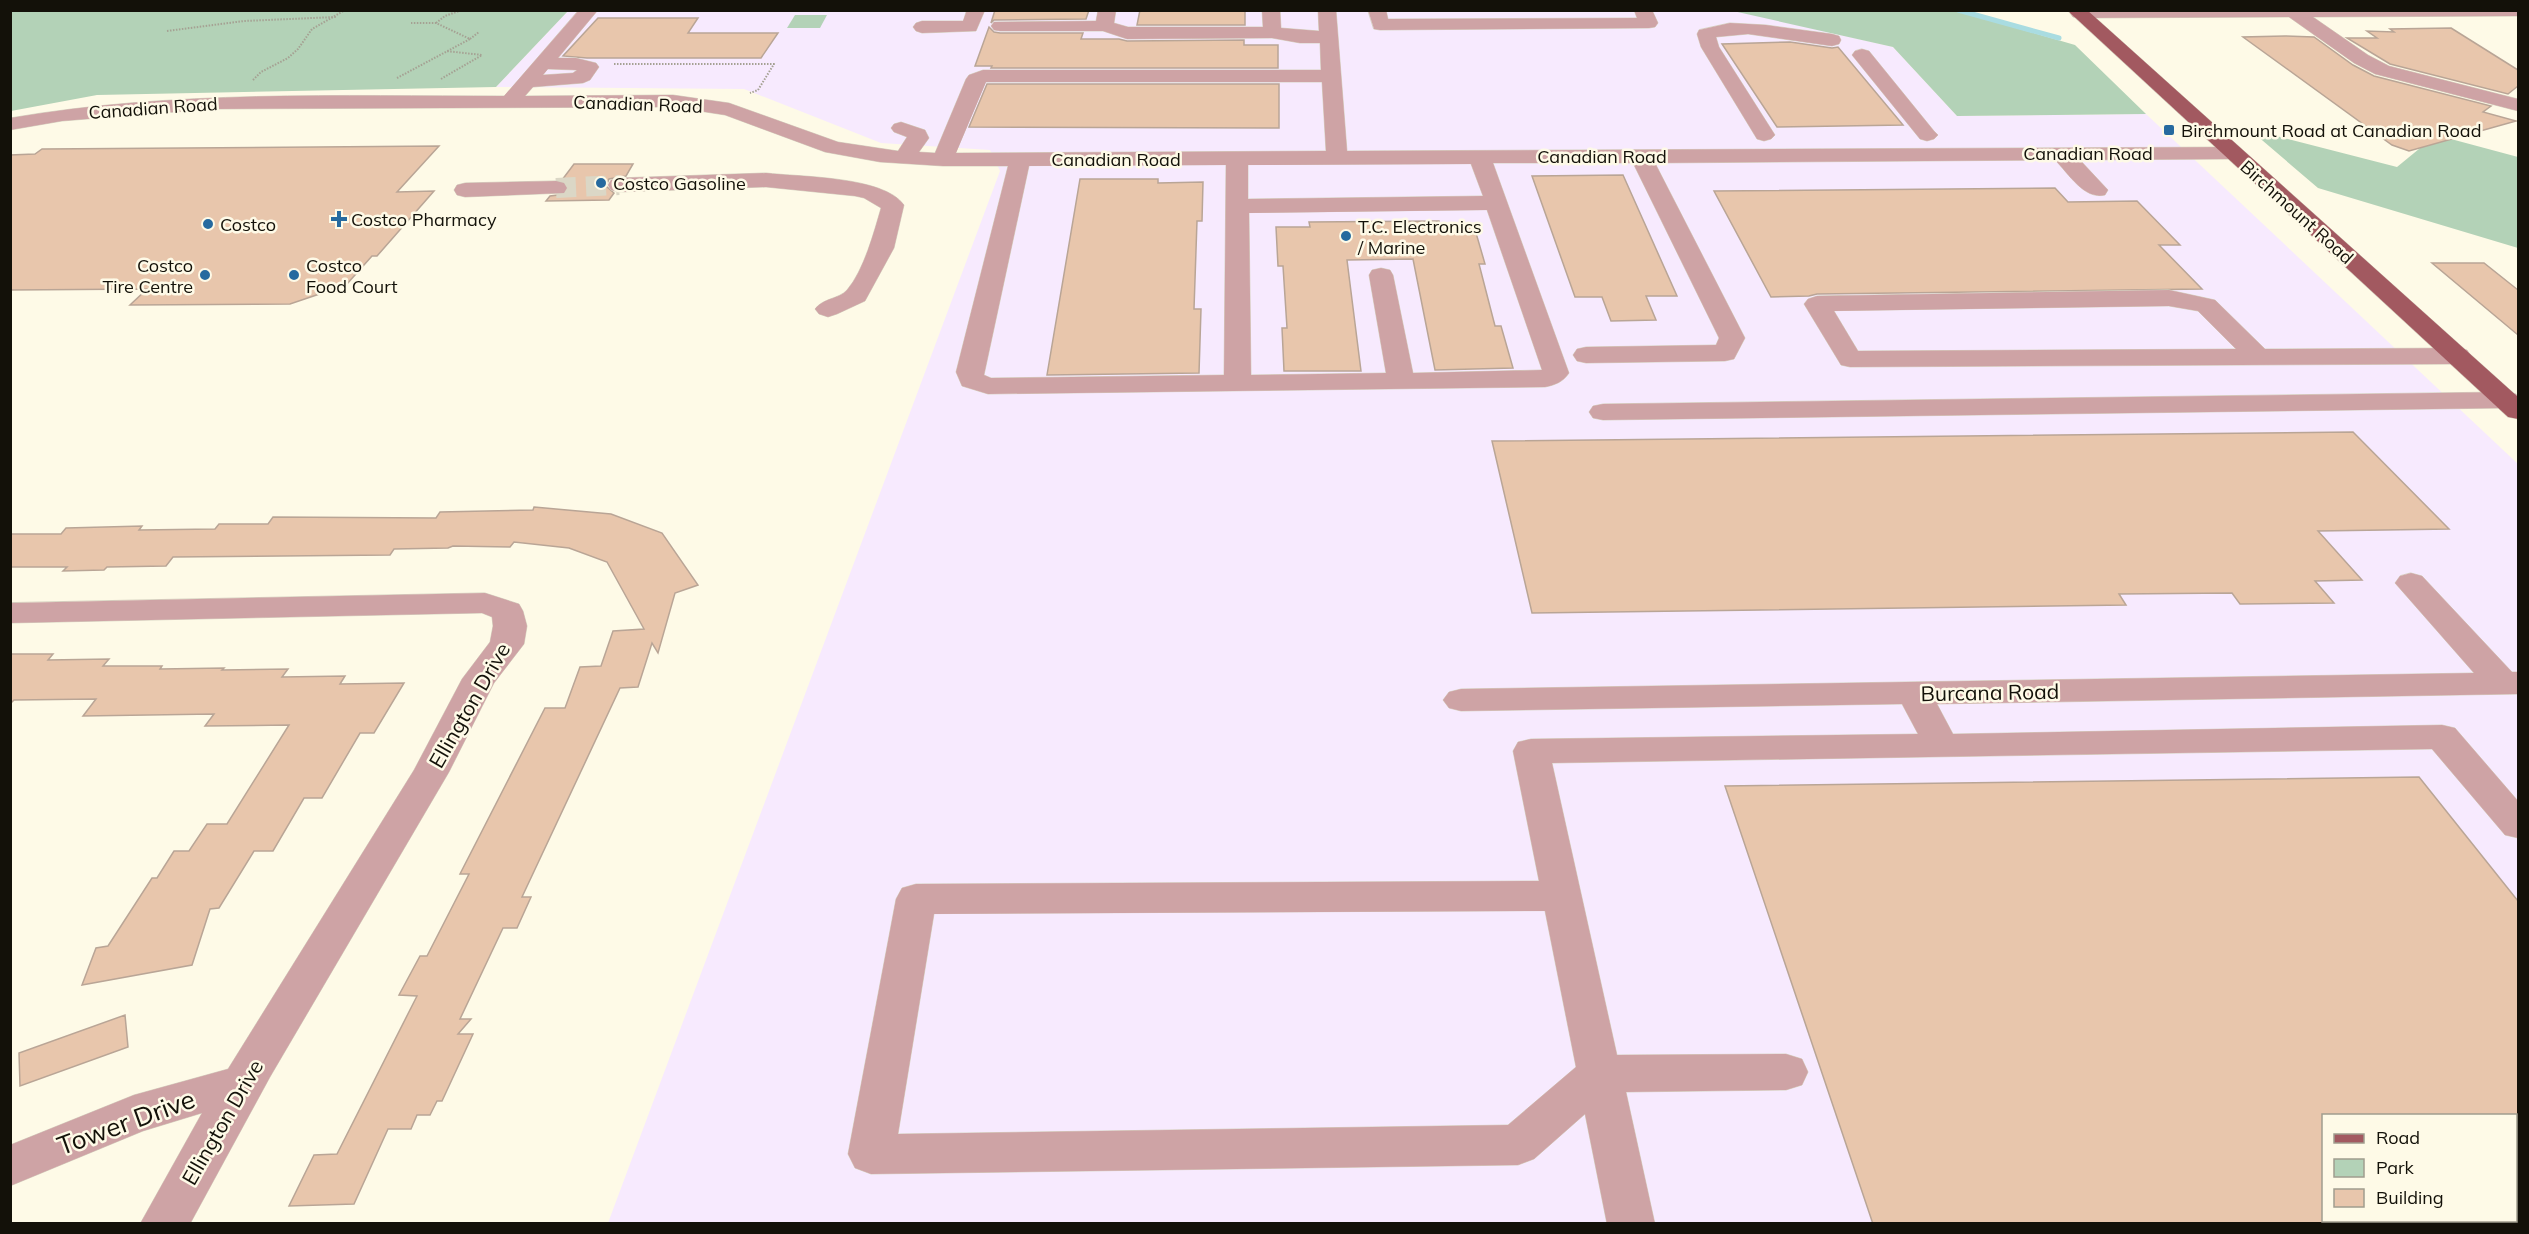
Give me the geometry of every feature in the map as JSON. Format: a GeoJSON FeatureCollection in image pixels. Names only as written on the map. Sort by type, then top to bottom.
{"type":"FeatureCollection","features":[{"type":"Feature","properties":{"kind":"main road","name":"Birchmount Road"},"geometry":{"type":"LineString","coordinates":[[2078,12],[2512,405]]}},
{"type":"Feature","properties":{"kind":"street"},"geometry":{"type":"LineString","coordinates":[[509,102],[589,10]]}},
{"type":"Feature","properties":{"kind":"street"},"geometry":{"type":"LineString","coordinates":[[922,27],[970,27],[976,10]]}},
{"type":"Feature","properties":{"kind":"street"},"geometry":{"type":"LineString","coordinates":[[1271,10],[1272,32]]}},
{"type":"Feature","properties":{"kind":"street"},"geometry":{"type":"LineString","coordinates":[[1000,26],[1105,18],[1127,33],[1272,32],[1300,37],[1328,24],[1354,25],[1378,18],[1649,22],[1643,10]]}},
{"type":"Feature","properties":{"kind":"street"},"geometry":{"type":"LineString","coordinates":[[2078,12],[2518,11]]}},
{"type":"Feature","properties":{"kind":"street"},"geometry":{"type":"LineString","coordinates":[[2293,12],[2361,59],[2382,70],[2518,105]]}},
{"type":"Feature","properties":{"kind":"street"},"geometry":{"type":"LineString","coordinates":[[1328,24],[1337,158]]}},
{"type":"Feature","properties":{"kind":"street"},"geometry":{"type":"LineString","coordinates":[[1781,155],[1764,135],[1710,47],[1706,34],[1714,30],[1739,29],[1832,40]]}},
{"type":"Feature","properties":{"kind":"street"},"geometry":{"type":"LineString","coordinates":[[1862,55],[1927,135]]}},
{"type":"Feature","properties":{"kind":"street"},"geometry":{"type":"LineString","coordinates":[[528,81],[576,79],[583,76],[588,68],[576,64],[545,63]]}},
{"type":"Feature","properties":{"kind":"street"},"geometry":{"type":"LineString","coordinates":[[943,160],[976,80],[983,76],[1331,76]]}},
{"type":"Feature","properties":{"kind":"street","name":"Canadian Road"},"geometry":{"type":"LineString","coordinates":[[10,124],[62,115],[213,103],[663,101],[702,104],[739,113],[833,147],[904,158],[943,160],[2232,153]]}},
{"type":"Feature","properties":{"kind":"street"},"geometry":{"type":"LineString","coordinates":[[901,128],[918,134],[918,138],[904,158]]}},
{"type":"Feature","properties":{"kind":"street"},"geometry":{"type":"LineString","coordinates":[[1764,135],[2088,134],[2106,139],[2129,153]]}},
{"type":"Feature","properties":{"kind":"street"},"geometry":{"type":"LineString","coordinates":[[1836,176],[1989,172],[1973,154]]}},
{"type":"Feature","properties":{"kind":"street"},"geometry":{"type":"LineString","coordinates":[[2061,154],[2097,190]]}},
{"type":"Feature","properties":{"kind":"street"},"geometry":{"type":"LineString","coordinates":[[1586,355],[1725,352],[1732,338],[1640,155]]}},
{"type":"Feature","properties":{"kind":"street"},"geometry":{"type":"LineString","coordinates":[[1020,160],[969,372],[972,380],[988,386],[1545,379],[1556,373],[1480,156]]}},
{"type":"Feature","properties":{"kind":"street"},"geometry":{"type":"LineString","coordinates":[[1237,158],[1238,383]]}},
{"type":"Feature","properties":{"kind":"street"},"geometry":{"type":"LineString","coordinates":[[1715,170],[1737,170],[1767,176]]}},
{"type":"Feature","properties":{"kind":"street"},"geometry":{"type":"LineString","coordinates":[[619,185],[766,180],[855,189],[872,193],[893,205],[882,248],[856,296],[828,309]]}},
{"type":"Feature","properties":{"kind":"street"},"geometry":{"type":"LineString","coordinates":[[465,190],[556,188]]}},
{"type":"Feature","properties":{"kind":"street"},"geometry":{"type":"LineString","coordinates":[[1238,196],[1493,194]]}},
{"type":"Feature","properties":{"kind":"street"},"geometry":{"type":"LineString","coordinates":[[1381,275],[1401,381]]}},
{"type":"Feature","properties":{"kind":"street"},"geometry":{"type":"LineString","coordinates":[[2258,357],[2206,305],[2169,298],[1817,304],[1850,359],[2258,357],[2458,356]]}},
{"type":"Feature","properties":{"kind":"street"},"geometry":{"type":"LineString","coordinates":[[1603,412],[2512,405]]}},
{"type":"Feature","properties":{"kind":"street"},"geometry":{"type":"LineString","coordinates":[[2411,583],[2511,684]]}},
{"type":"Feature","properties":{"kind":"street","name":"Ellington Drive"},"geometry":{"type":"LineString","coordinates":[[10,613],[486,603],[507,611],[510,626],[507,644],[479,679],[431,772],[243,1083],[164,1224]]}},
{"type":"Feature","properties":{"kind":"street","name":"Burcana Road"},"geometry":{"type":"LineString","coordinates":[[1461,700],[2511,684]]}},
{"type":"Feature","properties":{"kind":"street"},"geometry":{"type":"LineString","coordinates":[[1914,693],[1942,746]]}},
{"type":"Feature","properties":{"kind":"street"},"geometry":{"type":"LineString","coordinates":[[1670,697],[1687,749]]}},
{"type":"Feature","properties":{"kind":"street"},"geometry":{"type":"LineString","coordinates":[[1631,1224],[1531,751],[2442,737],[2518,825]]}},
{"type":"Feature","properties":{"kind":"street"},"geometry":{"type":"LineString","coordinates":[[1562,896],[916,899],[872,1154],[1518,1145],[1599,1074],[1786,1072]]}},
{"type":"Feature","properties":{"kind":"street","name":"Tower Drive"},"geometry":{"type":"LineString","coordinates":[[10,1166],[134,1114],[243,1083]]}},
{"type":"Feature","properties":{"kind":"path"},"geometry":{"type":"LineString","coordinates":[[247,86],[261,72],[288,58],[303,43],[312,29],[345,10]]}},
{"type":"Feature","properties":{"kind":"path"},"geometry":{"type":"LineString","coordinates":[[436,23],[445,16],[462,10]]}},
{"type":"Feature","properties":{"kind":"path"},"geometry":{"type":"LineString","coordinates":[[817,10],[836,11]]}},
{"type":"Feature","properties":{"kind":"path"},"geometry":{"type":"LineString","coordinates":[[236,16],[236,22]]}},
{"type":"Feature","properties":{"kind":"path"},"geometry":{"type":"LineString","coordinates":[[167,31],[236,22],[336,17]]}},
{"type":"Feature","properties":{"kind":"path"},"geometry":{"type":"LineString","coordinates":[[411,23],[443,23]]}},
{"type":"Feature","properties":{"kind":"path"},"geometry":{"type":"LineString","coordinates":[[436,23],[470,39]]}},
{"type":"Feature","properties":{"kind":"path"},"geometry":{"type":"LineString","coordinates":[[391,80],[480,32]]}},
{"type":"Feature","properties":{"kind":"path"},"geometry":{"type":"LineString","coordinates":[[432,78],[442,79],[482,55],[445,51]]}},
{"type":"Feature","properties":{"kind":"path"},"geometry":{"type":"LineString","coordinates":[[610,69],[614,64],[774,64],[758,90],[749,93]]}},
{"type":"Feature","properties":{"kind":"path"},"geometry":{"type":"LineString","coordinates":[[403,75],[412,76]]}},
{"type":"Feature","properties":{"kind":"shaded area"},"geometry":{"type":"Polygon","coordinates":[[[1733,10],[1893,47],[1957,116],[2146,114],[2518,464],[2518,1223],[608,1223],[1000,171],[990,150],[881,143],[744,89],[496,87],[568,11],[1733,10]]]}},
{"type":"Feature","properties":{"kind":"green space"},"geometry":{"type":"Polygon","coordinates":[[[11,10],[568,11],[496,87],[97,95],[11,111],[11,10]]]}},
{"type":"Feature","properties":{"kind":"green space"},"geometry":{"type":"Polygon","coordinates":[[[1733,11],[1957,11],[2075,45],[2146,114],[1957,116],[1893,47],[1733,11]]]}},
{"type":"Feature","properties":{"kind":"green space"},"geometry":{"type":"Polygon","coordinates":[[[795,15],[827,15],[820,28],[787,28],[795,15]]]}},
{"type":"Feature","properties":{"kind":"green space"},"geometry":{"type":"Polygon","coordinates":[[[2249,129],[2397,167],[2436,135],[2518,157],[2518,248],[2318,188],[2249,129]]]}},
{"type":"Feature","properties":{"kind":"building"},"geometry":{"type":"Polygon","coordinates":[[[995,10],[1089,10],[1086,19],[994,20],[991,23],[995,10]]]}},
{"type":"Feature","properties":{"kind":"building"},"geometry":{"type":"Polygon","coordinates":[[[1140,10],[1245,10],[1245,25],[1137,25],[1140,10]]]}},
{"type":"Feature","properties":{"kind":"building"},"geometry":{"type":"Polygon","coordinates":[[[598,18],[698,18],[688,33],[778,33],[761,58],[563,56],[598,18]]]}},
{"type":"Feature","properties":{"kind":"building"},"geometry":{"type":"Polygon","coordinates":[[[989,27],[994,32],[1000,33],[1083,33],[1081,39],[1244,40],[1244,45],[1278,45],[1278,68],[991,68],[992,66],[975,66],[989,27]]]}},
{"type":"Feature","properties":{"kind":"building"},"geometry":{"type":"Polygon","coordinates":[[[2451,28],[2518,70],[2518,86],[2508,94],[2390,64],[2347,38],[2377,38],[2367,31],[2394,32],[2390,29],[2451,28]]]}},
{"type":"Feature","properties":{"kind":"building"},"geometry":{"type":"Polygon","coordinates":[[[2243,37],[2314,37],[2353,65],[2374,76],[2491,106],[2483,112],[2516,121],[2409,151],[2392,145],[2243,37]]]}},
{"type":"Feature","properties":{"kind":"building"},"geometry":{"type":"Polygon","coordinates":[[[1790,42],[1838,47],[1903,125],[1777,127],[1722,44],[1790,42]]]}},
{"type":"Feature","properties":{"kind":"building"},"geometry":{"type":"Polygon","coordinates":[[[987,84],[1279,84],[1279,128],[969,127],[987,84]]]}},
{"type":"Feature","properties":{"kind":"building","name":"Costco"},"geometry":{"type":"Polygon","coordinates":[[[439,146],[397,192],[434,191],[377,256],[372,256],[346,285],[290,304],[130,305],[147,289],[10,290],[10,155],[35,154],[42,149],[439,146]]]}},
{"type":"Feature","properties":{"kind":"building"},"geometry":{"type":"Polygon","coordinates":[[[574,164],[633,164],[626,176],[609,179],[606,186],[614,193],[609,200],[546,201],[550,196],[566,194],[569,187],[562,180],[574,164]]]}},
{"type":"Feature","properties":{"kind":"building"},"geometry":{"type":"Polygon","coordinates":[[[1623,175],[1677,296],[1646,296],[1656,320],[1611,321],[1602,297],[1575,297],[1532,176],[1623,175]]]}},
{"type":"Feature","properties":{"kind":"building"},"geometry":{"type":"Polygon","coordinates":[[[1080,179],[1158,179],[1158,183],[1203,182],[1202,221],[1197,221],[1194,309],[1201,309],[1199,373],[1047,375],[1080,179]]]}},
{"type":"Feature","properties":{"kind":"building"},"geometry":{"type":"Polygon","coordinates":[[[2055,188],[2068,202],[2137,201],[2180,245],[2159,245],[2202,289],[1817,294],[1771,297],[1714,191],[2055,188]]]}},
{"type":"Feature","properties":{"kind":"building"},"geometry":{"type":"Polygon","coordinates":[[[1439,221],[1440,226],[1474,226],[1485,264],[1479,264],[1495,326],[1501,326],[1513,368],[1435,370],[1413,259],[1347,260],[1361,371],[1284,371],[1282,328],[1287,328],[1283,266],[1278,266],[1276,227],[1310,227],[1309,222],[1439,221]]]}},
{"type":"Feature","properties":{"kind":"building"},"geometry":{"type":"Polygon","coordinates":[[[2432,263],[2484,263],[2518,290],[2518,335],[2432,263]]]}},
{"type":"Feature","properties":{"kind":"building"},"geometry":{"type":"Polygon","coordinates":[[[2353,432],[2449,529],[2318,531],[2362,580],[2315,581],[2334,603],[2240,604],[2232,593],[2119,594],[2126,605],[1532,613],[1492,441],[2353,432]]]}},
{"type":"Feature","properties":{"kind":"building"},"geometry":{"type":"Polygon","coordinates":[[[534,507],[611,514],[662,533],[698,585],[675,593],[658,653],[652,643],[638,687],[620,688],[522,897],[531,897],[517,928],[503,928],[460,1019],[471,1019],[458,1034],[473,1034],[442,1101],[437,1101],[430,1115],[417,1115],[411,1129],[388,1129],[354,1204],[289,1206],[314,1155],[337,1154],[417,996],[399,995],[420,956],[427,956],[469,874],[460,874],[545,708],[565,708],[580,667],[601,666],[613,631],[644,629],[607,562],[569,548],[514,542],[510,547],[453,546],[394,549],[390,555],[173,557],[166,566],[107,567],[104,570],[63,571],[67,567],[10,567],[10,534],[61,534],[66,528],[142,526],[139,530],[215,529],[219,524],[268,524],[273,517],[436,518],[440,512],[533,510],[534,507]]]}},
{"type":"Feature","properties":{"kind":"building"},"geometry":{"type":"Polygon","coordinates":[[[10,654],[53,654],[48,660],[109,659],[103,666],[162,666],[160,669],[288,669],[282,677],[345,676],[340,684],[404,683],[374,733],[360,733],[322,798],[304,798],[273,851],[254,851],[219,908],[210,909],[192,965],[82,985],[96,948],[108,946],[152,878],[157,878],[174,851],[189,851],[207,824],[227,824],[289,725],[205,726],[214,714],[83,716],[96,699],[14,700],[10,704],[10,654]]]}},
{"type":"Feature","properties":{"kind":"building"},"geometry":{"type":"Polygon","coordinates":[[[2419,777],[2518,901],[2518,1116],[2517,1114],[2322,1114],[2322,1222],[2324,1224],[1873,1224],[1725,786],[2419,777]]]}},
{"type":"Feature","properties":{"kind":"building"},"geometry":{"type":"Polygon","coordinates":[[[125,1015],[128,1047],[20,1086],[19,1053],[125,1015]]]}},
{"type":"Feature","properties":{"kind":"waterway"},"geometry":{"type":"LineString","coordinates":[[1958,10],[2059,38]]}},
{"type":"Feature","properties":{"kind":"tunnel"},"geometry":{"type":"LineString","coordinates":[[556,188],[619,185]]}},
{"type":"Feature","properties":{"kind":"place","name":"Birchmount Road at Canadian Road"},"geometry":{"type":"Point","coordinates":[2169,130]}},
{"type":"Feature","properties":{"kind":"place","name":"Costco Gasoline"},"geometry":{"type":"Point","coordinates":[601,183]}},
{"type":"Feature","properties":{"kind":"place","name":"Costco Pharmacy"},"geometry":{"type":"Point","coordinates":[339,219]}},
{"type":"Feature","properties":{"kind":"place","name":"Costco"},"geometry":{"type":"Point","coordinates":[208,224]}},
{"type":"Feature","properties":{"kind":"place","name":"T.C. Electronics / Marine"},"geometry":{"type":"Point","coordinates":[1346,236]}},
{"type":"Feature","properties":{"kind":"place","name":"Costco Tire Centre"},"geometry":{"type":"Point","coordinates":[205,275]}},
{"type":"Feature","properties":{"kind":"place","name":"Costco Food Court"},"geometry":{"type":"Point","coordinates":[294,275]}}]}
